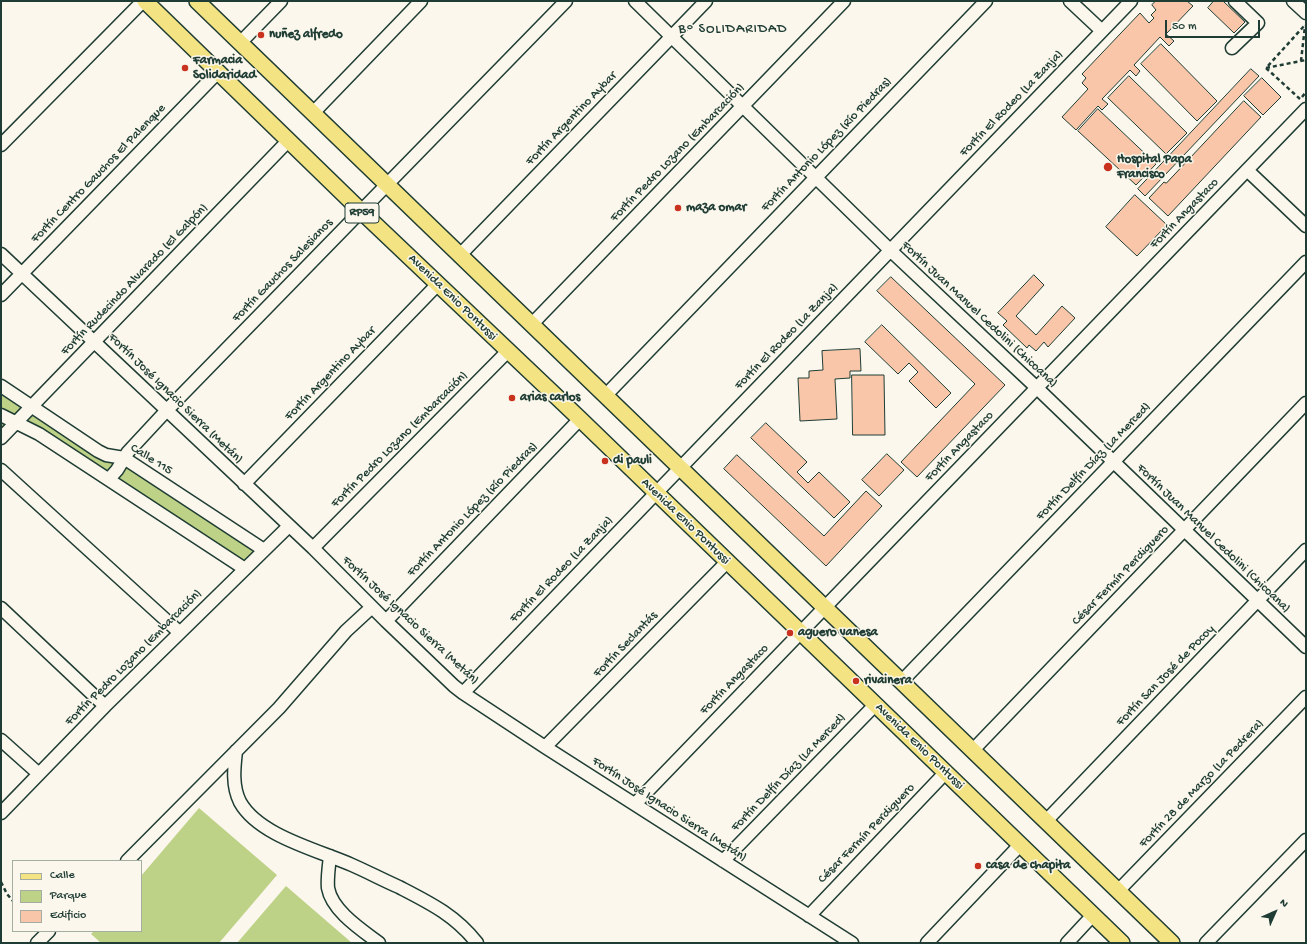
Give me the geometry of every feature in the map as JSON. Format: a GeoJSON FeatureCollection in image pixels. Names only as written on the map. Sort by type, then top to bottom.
{"type":"FeatureCollection","features":[{"type":"Feature","properties":{"kind":"main road","name":"Avenida Enio Pontussi"},"geometry":{"type":"LineString","coordinates":[[144,1],[361,211],[580,419],[1122,943]]}},
{"type":"Feature","properties":{"kind":"main road","name":"RP59"},"geometry":{"type":"LineString","coordinates":[[197,1],[459,256],[606,395],[1172,943]]}},
{"type":"Feature","properties":{"kind":"street"},"geometry":{"type":"LineString","coordinates":[[1,145],[144,1]]}},
{"type":"Feature","properties":{"kind":"street"},"geometry":{"type":"LineString","coordinates":[[240,43],[281,1]]}},
{"type":"Feature","properties":{"kind":"street"},"geometry":{"type":"LineString","coordinates":[[313,113],[421,1]]}},
{"type":"Feature","properties":{"kind":"street","name":"Fortín Gauchos Salesianos"},"geometry":{"type":"LineString","coordinates":[[109,479],[133,446],[167,410],[566,1]]}},
{"type":"Feature","properties":{"kind":"street","name":"Fortín Juan Manuel Cedolini (Chicoana)"},"geometry":{"type":"LineString","coordinates":[[635,1],[890,250],[1037,388],[1306,647]]}},
{"type":"Feature","properties":{"kind":"street","name":"Fortín Argentino Aybar"},"geometry":{"type":"LineString","coordinates":[[459,256],[706,1]]}},
{"type":"Feature","properties":{"kind":"street","name":"Fortín Pedro Lozano (Embarcación)"},"geometry":{"type":"LineString","coordinates":[[532,324],[844,1]]}},
{"type":"Feature","properties":{"kind":"street","name":"Fortín Antonio López (Río Piedras)"},"geometry":{"type":"LineString","coordinates":[[606,395],[986,1]]}},
{"type":"Feature","properties":{"kind":"street"},"geometry":{"type":"LineString","coordinates":[[1070,1],[1102,31]]}},
{"type":"Feature","properties":{"kind":"street","name":"Fortín El Rodeo (La Zanja)"},"geometry":{"type":"LineString","coordinates":[[463,693],[1131,1]]}},
{"type":"Feature","properties":{"kind":"street"},"geometry":{"type":"LineString","coordinates":[[1232,48],[1258,22],[1235,1]]}},
{"type":"Feature","properties":{"kind":"street"},"geometry":{"type":"LineString","coordinates":[[1293,1],[1304,20]]}},
{"type":"Feature","properties":{"kind":"street","name":"Fortín Centro Gauchos El Palenque"},"geometry":{"type":"LineString","coordinates":[[1,295],[218,72]]}},
{"type":"Feature","properties":{"kind":"street","name":"Fortín Angastaco"},"geometry":{"type":"LineString","coordinates":[[635,804],[1247,170],[1303,103]]}},
{"type":"Feature","properties":{"kind":"street","name":"Fortín Rudecindo Alvarado (El Galpón)"},"geometry":{"type":"LineString","coordinates":[[1,438],[288,141]]}},
{"type":"Feature","properties":{"kind":"street"},"geometry":{"type":"LineString","coordinates":[[1247,170],[1306,226]]}},
{"type":"Feature","properties":{"kind":"street","name":"Fortín José Ignacio Sierra (Metán)"},"geometry":{"type":"LineString","coordinates":[[1,254],[313,548],[386,621],[463,693],[852,943]]}},
{"type":"Feature","properties":{"kind":"street","name":"Fortín Delfín Díaz (La Merced)"},"geometry":{"type":"LineString","coordinates":[[902,681],[1306,262]]}},
{"type":"Feature","properties":{"kind":"street","name":"Fortín Argentino Aybar"},"geometry":{"type":"LineString","coordinates":[[244,484],[438,284]]}},
{"type":"Feature","properties":{"kind":"street","name":"Fortín Pedro Lozano (Embarcación)"},"geometry":{"type":"LineString","coordinates":[[313,548],[508,351]]}},
{"type":"Feature","properties":{"kind":"street","name":"Calle 115"},"geometry":{"type":"LineString","coordinates":[[1,386],[98,451],[124,458],[264,550]]}},
{"type":"Feature","properties":{"kind":"street","name":"César Fermín Perdiguero"},"geometry":{"type":"LineString","coordinates":[[973,750],[1306,403]]}},
{"type":"Feature","properties":{"kind":"street"},"geometry":{"type":"LineString","coordinates":[[1,415],[39,434],[245,569]]}},
{"type":"Feature","properties":{"kind":"street","name":"Fortín Antonio López (Río Piedras)"},"geometry":{"type":"LineString","coordinates":[[386,621],[580,419]]}},
{"type":"Feature","properties":{"kind":"street"},"geometry":{"type":"LineString","coordinates":[[1,470],[180,632]]}},
{"type":"Feature","properties":{"kind":"street","name":"Fortín Pedro Lozano (Embarcación)"},"geometry":{"type":"LineString","coordinates":[[1,813],[105,706],[289,526]]}},
{"type":"Feature","properties":{"kind":"street","name":"Fortín San José de Pocoy"},"geometry":{"type":"LineString","coordinates":[[1046,821],[1306,550]]}},
{"type":"Feature","properties":{"kind":"street","name":"Fortín Seclantás"},"geometry":{"type":"LineString","coordinates":[[545,747],[727,562]]}},
{"type":"Feature","properties":{"kind":"street"},"geometry":{"type":"LineString","coordinates":[[128,860],[280,708],[346,631],[372,607]]}},
{"type":"Feature","properties":{"kind":"street"},"geometry":{"type":"LineString","coordinates":[[1,608],[105,706]]}},
{"type":"Feature","properties":{"kind":"street","name":"Fortín 28 de Marzo (La Pedrera)"},"geometry":{"type":"LineString","coordinates":[[1118,891],[1306,697]]}},
{"type":"Feature","properties":{"kind":"street","name":"Fortín Delfín Díaz (La Merced)"},"geometry":{"type":"LineString","coordinates":[[723,861],[875,705]]}},
{"type":"Feature","properties":{"kind":"street"},"geometry":{"type":"LineString","coordinates":[[1,740],[39,774]]}},
{"type":"Feature","properties":{"kind":"street"},"geometry":{"type":"LineString","coordinates":[[236,751],[234,776],[235,790],[251,816],[262,825],[274,833],[366,871],[434,905],[449,914],[477,943]]}},
{"type":"Feature","properties":{"kind":"street","name":"César Fermín Perdiguero"},"geometry":{"type":"LineString","coordinates":[[809,916],[946,772]]}},
{"type":"Feature","properties":{"kind":"street"},"geometry":{"type":"LineString","coordinates":[[1206,943],[1306,840]]}},
{"type":"Feature","properties":{"kind":"street"},"geometry":{"type":"LineString","coordinates":[[927,943],[1020,844]]}},
{"type":"Feature","properties":{"kind":"street"},"geometry":{"type":"LineString","coordinates":[[330,856],[328,888],[331,897],[345,916],[379,943]]}},
{"type":"Feature","properties":{"kind":"street"},"geometry":{"type":"LineString","coordinates":[[1067,943],[1093,915]]}},
{"type":"Feature","properties":{"kind":"street"},"geometry":{"type":"LineString","coordinates":[[37,943],[48,932]]}},
{"type":"Feature","properties":{"kind":"path"},"geometry":{"type":"LineString","coordinates":[[1301,61],[1304,20]]}},
{"type":"Feature","properties":{"kind":"path"},"geometry":{"type":"LineString","coordinates":[[1266,68],[1304,20]]}},
{"type":"Feature","properties":{"kind":"path"},"geometry":{"type":"LineString","coordinates":[[1266,68],[1306,60]]}},
{"type":"Feature","properties":{"kind":"path"},"geometry":{"type":"LineString","coordinates":[[1266,68],[1303,103],[1306,92]]}},
{"type":"Feature","properties":{"kind":"path"},"geometry":{"type":"LineString","coordinates":[[1,882],[12,900]]}},
{"type":"Feature","properties":{"kind":"green space"},"geometry":{"type":"Polygon","coordinates":[[[1,388],[117,457],[263,552],[245,569],[15,422],[1,437],[1,388]]]}},
{"type":"Feature","properties":{"kind":"green space"},"geometry":{"type":"Polygon","coordinates":[[[199,808],[277,875],[219,943],[101,943],[91,934],[93,932],[142,932],[142,875],[199,808]]]}},
{"type":"Feature","properties":{"kind":"green space"},"geometry":{"type":"Polygon","coordinates":[[[286,886],[352,943],[237,943],[286,886]]]}},
{"type":"Feature","properties":{"kind":"building"},"geometry":{"type":"Polygon","coordinates":[[[1156,1],[1187,1],[1193,6],[1166,34],[1174,41],[1169,46],[1160,37],[1134,65],[1140,71],[1136,76],[1130,70],[1102,99],[1108,104],[1102,110],[1098,106],[1076,130],[1062,117],[1088,89],[1082,83],[1086,78],[1082,74],[1140,13],[1149,23],[1154,18],[1151,15],[1156,10],[1152,5],[1156,1]]]}},
{"type":"Feature","properties":{"kind":"building"},"geometry":{"type":"Polygon","coordinates":[[[1214,1],[1223,1],[1245,22],[1234,33],[1208,8],[1214,1]]]}},
{"type":"Feature","properties":{"kind":"building"},"geometry":{"type":"Polygon","coordinates":[[[1161,44],[1217,101],[1197,121],[1141,64],[1161,44]]]}},
{"type":"Feature","properties":{"kind":"building"},"geometry":{"type":"Polygon","coordinates":[[[1251,69],[1259,76],[1145,196],[1138,189],[1251,69]]]}},
{"type":"Feature","properties":{"kind":"building"},"geometry":{"type":"Polygon","coordinates":[[[1129,76],[1187,133],[1166,154],[1108,98],[1129,76]]]}},
{"type":"Feature","properties":{"kind":"building"},"geometry":{"type":"Polygon","coordinates":[[[1262,78],[1281,97],[1263,115],[1244,96],[1262,78]]]}},
{"type":"Feature","properties":{"kind":"building"},"geometry":{"type":"Polygon","coordinates":[[[1244,101],[1261,117],[1168,216],[1149,198],[1164,182],[1166,183],[1244,101]]]}},
{"type":"Feature","properties":{"kind":"building"},"geometry":{"type":"Polygon","coordinates":[[[1098,109],[1156,164],[1136,185],[1078,131],[1098,109]]]}},
{"type":"Feature","properties":{"kind":"building"},"geometry":{"type":"Polygon","coordinates":[[[1135,195],[1167,225],[1137,256],[1106,227],[1135,195]]]}},
{"type":"Feature","properties":{"kind":"building"},"geometry":{"type":"Polygon","coordinates":[[[1034,275],[1044,285],[1016,316],[1036,335],[1062,306],[1075,318],[1048,347],[1044,342],[1036,351],[1029,345],[1027,348],[1003,325],[1007,321],[998,313],[1034,275]]]}},
{"type":"Feature","properties":{"kind":"building"},"geometry":{"type":"Polygon","coordinates":[[[891,277],[1005,385],[917,477],[901,462],[975,384],[877,291],[891,277]]]}},
{"type":"Feature","properties":{"kind":"building"},"geometry":{"type":"Polygon","coordinates":[[[882,325],[951,393],[936,408],[909,381],[918,372],[909,363],[898,374],[865,342],[882,325]]]}},
{"type":"Feature","properties":{"kind":"building"},"geometry":{"type":"Polygon","coordinates":[[[860,349],[861,371],[850,371],[850,378],[835,379],[837,419],[800,421],[798,378],[809,378],[809,371],[823,370],[822,351],[860,349]]]}},
{"type":"Feature","properties":{"kind":"building"},"geometry":{"type":"Polygon","coordinates":[[[852,375],[884,375],[885,435],[853,435],[852,375]]]}},
{"type":"Feature","properties":{"kind":"building"},"geometry":{"type":"Polygon","coordinates":[[[766,423],[807,462],[797,472],[808,483],[819,472],[850,502],[834,518],[751,438],[766,423]]]}},
{"type":"Feature","properties":{"kind":"building"},"geometry":{"type":"Polygon","coordinates":[[[887,454],[904,470],[879,496],[862,480],[887,454]]]}},
{"type":"Feature","properties":{"kind":"building"},"geometry":{"type":"Polygon","coordinates":[[[737,455],[824,536],[866,491],[882,506],[826,566],[724,469],[737,455]]]}},
{"type":"Feature","properties":{"kind":"place","name":"nuñez alfredo"},"geometry":{"type":"Point","coordinates":[261,35]}},
{"type":"Feature","properties":{"kind":"place","name":"Farmacia Solidaridad"},"geometry":{"type":"Point","coordinates":[185,68]}},
{"type":"Feature","properties":{"kind":"place","name":"Hospital Papa Francisco"},"geometry":{"type":"Point","coordinates":[1108,167]}},
{"type":"Feature","properties":{"kind":"place","name":"maza omar"},"geometry":{"type":"Point","coordinates":[678,208]}},
{"type":"Feature","properties":{"kind":"place","name":"arias carlos"},"geometry":{"type":"Point","coordinates":[512,398]}},
{"type":"Feature","properties":{"kind":"place","name":"di pauli"},"geometry":{"type":"Point","coordinates":[605,461]}},
{"type":"Feature","properties":{"kind":"place","name":"aguero vanesa"},"geometry":{"type":"Point","coordinates":[790,633]}},
{"type":"Feature","properties":{"kind":"place","name":"rivainera"},"geometry":{"type":"Point","coordinates":[856,681]}},
{"type":"Feature","properties":{"kind":"place","name":"casa de chapita"},"geometry":{"type":"Point","coordinates":[978,866]}},
{"type":"Feature","properties":{"kind":"district","name":"B° SOLIDARIDAD"},"geometry":{"type":"Point","coordinates":[733,30]}}]}
